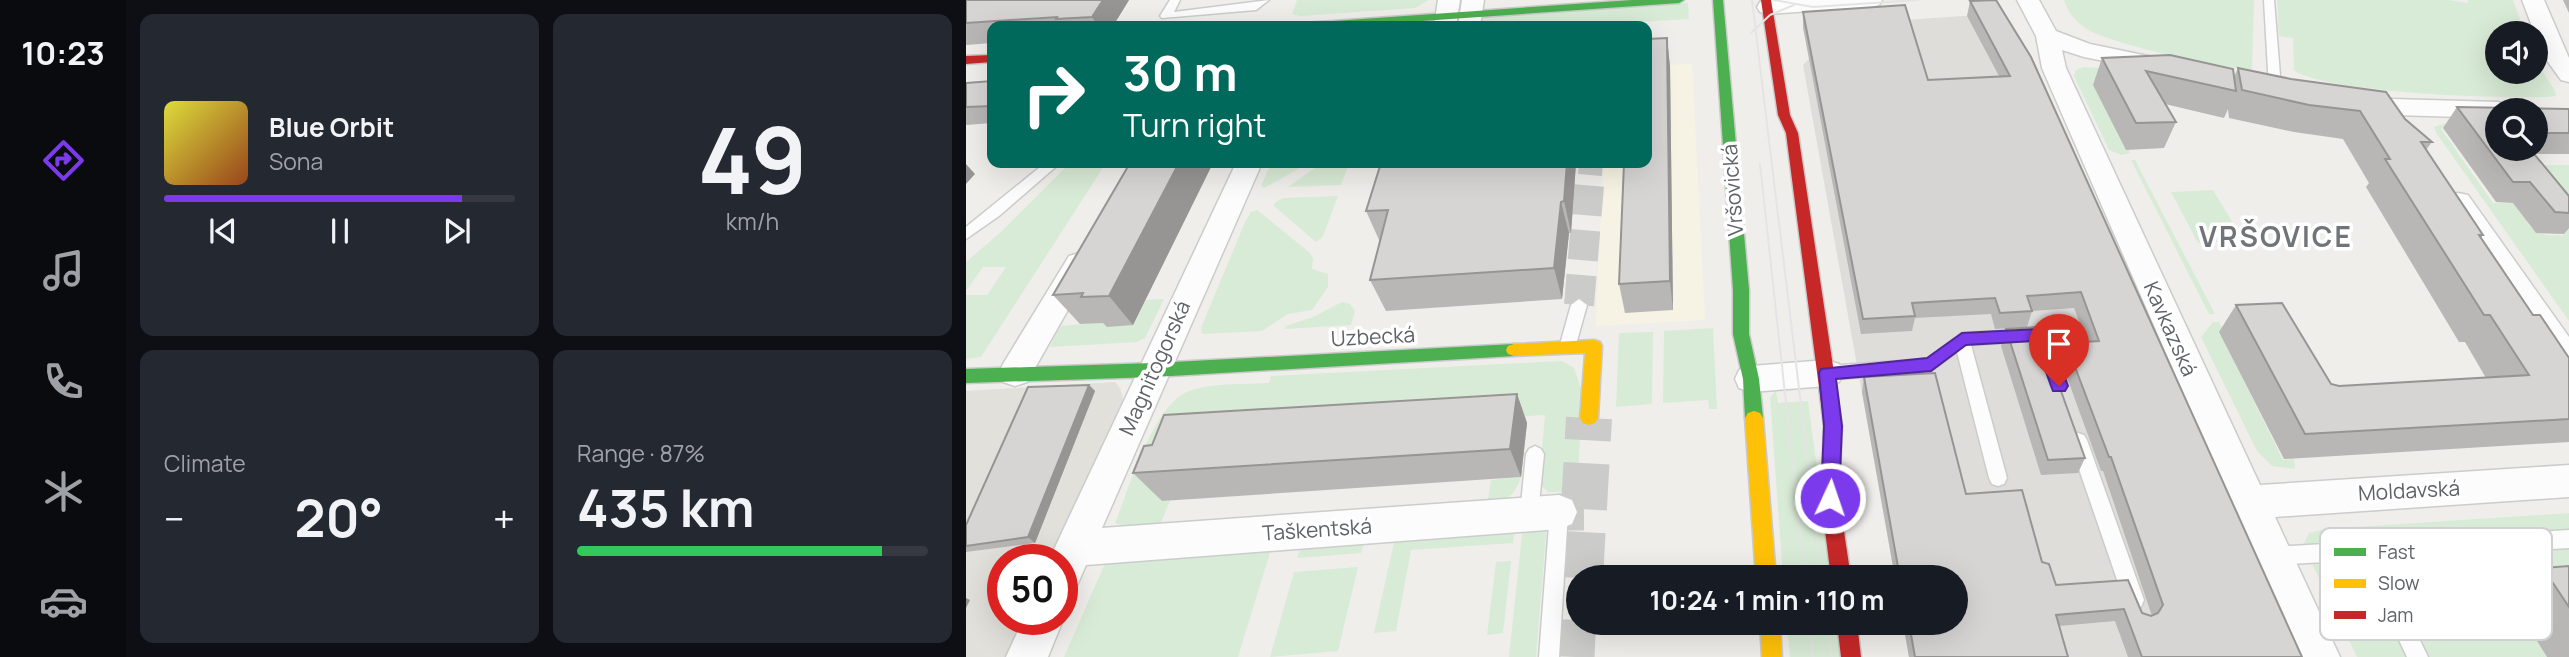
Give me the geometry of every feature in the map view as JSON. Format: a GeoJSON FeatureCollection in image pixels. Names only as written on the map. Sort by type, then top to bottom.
{"type":"FeatureCollection","features":[{"type":"Feature","properties":{"kind":"main road"},"geometry":{"type":"LineString","coordinates":[[1364,21],[1679,0]]}},
{"type":"Feature","properties":{"kind":"main road","name":"Vršovická"},"geometry":{"type":"LineString","coordinates":[[1725,1],[1720,23],[1741,290],[1741,334],[1751,379],[1765,565]]}},
{"type":"Feature","properties":{"kind":"main road"},"geometry":{"type":"LineString","coordinates":[[1760,6],[1784,115],[1792,133],[1827,373],[1833,426],[1830,498],[1839,565]]}},
{"type":"Feature","properties":{"kind":"main road"},"geometry":{"type":"LineString","coordinates":[[966,60],[987,59]]}},
{"type":"Feature","properties":{"kind":"main road","name":"Uzbecká"},"geometry":{"type":"LineString","coordinates":[[966,376],[1154,370],[1594,346],[1590,418]]}},
{"type":"Feature","properties":{"kind":"main road"},"geometry":{"type":"LineString","coordinates":[[1771,635],[1772,657]]}},
{"type":"Feature","properties":{"kind":"main road"},"geometry":{"type":"LineString","coordinates":[[1848,635],[1851,657]]}},
{"type":"Feature","properties":{"kind":"street"},"geometry":{"type":"LineString","coordinates":[[1760,6],[1871,0]]}},
{"type":"Feature","properties":{"kind":"street","name":"Kavkazská"},"geometry":{"type":"LineString","coordinates":[[2028,0],[2047,36],[2053,68],[2311,640]]}},
{"type":"Feature","properties":{"kind":"street"},"geometry":{"type":"LineString","coordinates":[[2533,0],[2555,55],[2569,75]]}},
{"type":"Feature","properties":{"kind":"street"},"geometry":{"type":"LineString","coordinates":[[2047,36],[2084,50],[2193,71]]}},
{"type":"Feature","properties":{"kind":"street"},"geometry":{"type":"LineString","coordinates":[[2248,82],[2301,92]]}},
{"type":"Feature","properties":{"kind":"street"},"geometry":{"type":"LineString","coordinates":[[2327,96],[2393,107],[2485,110]]}},
{"type":"Feature","properties":{"kind":"street"},"geometry":{"type":"LineString","coordinates":[[2393,107],[2415,139]]}},
{"type":"Feature","properties":{"kind":"street","name":"Magnitogorská"},"geometry":{"type":"LineString","coordinates":[[1076,544],[1247,168]]}},
{"type":"Feature","properties":{"kind":"street"},"geometry":{"type":"LineString","coordinates":[[2446,184],[2569,362]]}},
{"type":"Feature","properties":{"kind":"street"},"geometry":{"type":"LineString","coordinates":[[1016,373],[1096,235]]}},
{"type":"Feature","properties":{"kind":"street"},"geometry":{"type":"LineString","coordinates":[[1751,379],[1827,373]]}},
{"type":"Feature","properties":{"kind":"street","name":"Moldavská"},"geometry":{"type":"LineString","coordinates":[[2249,502],[2569,481]]}},
{"type":"Feature","properties":{"kind":"street","name":"Taškentská"},"geometry":{"type":"LineString","coordinates":[[1078,561],[1544,513]]}},
{"type":"Feature","properties":{"kind":"street"},"geometry":{"type":"LineString","coordinates":[[1027,657],[1037,635]]}},
{"type":"Feature","properties":{"kind":"lane"},"geometry":{"type":"LineString","coordinates":[[1163,21],[1175,0]]}},
{"type":"Feature","properties":{"kind":"lane"},"geometry":{"type":"LineString","coordinates":[[1163,21],[1256,7],[1264,0]]}},
{"type":"Feature","properties":{"kind":"lane"},"geometry":{"type":"LineString","coordinates":[[2269,0],[2275,88]]}},
{"type":"Feature","properties":{"kind":"lane"},"geometry":{"type":"LineString","coordinates":[[966,234],[1047,168]]}},
{"type":"Feature","properties":{"kind":"lane"},"geometry":{"type":"LineString","coordinates":[[1567,348],[1579,305]]}},
{"type":"Feature","properties":{"kind":"lane"},"geometry":{"type":"LineString","coordinates":[[1827,373],[1931,365],[1962,339],[2074,333]]}},
{"type":"Feature","properties":{"kind":"lane"},"geometry":{"type":"LineString","coordinates":[[2041,335],[2055,373]]}},
{"type":"Feature","properties":{"kind":"lane"},"geometry":{"type":"LineString","coordinates":[[1962,339],[1998,478]]}},
{"type":"Feature","properties":{"kind":"lane"},"geometry":{"type":"LineString","coordinates":[[2073,425],[2140,616]]}},
{"type":"Feature","properties":{"kind":"lane"},"geometry":{"type":"LineString","coordinates":[[1535,454],[1544,513],[1549,657]]}},
{"type":"Feature","properties":{"kind":"lane"},"geometry":{"type":"LineString","coordinates":[[2273,556],[2320,553]]}},
{"type":"Feature","properties":{"kind":"lane"},"geometry":{"type":"LineString","coordinates":[[2410,640],[2418,657]]}},
{"type":"Feature","properties":{"kind":"shaded area"},"geometry":{"type":"Polygon","coordinates":[[[1992,14],[2283,657],[1909,657],[1905,635],[1968,635],[1968,565],[1893,565],[1803,65],[1809,59],[1803,27],[1992,14]]]}},
{"type":"Feature","properties":{"kind":"shaded area"},"geometry":{"type":"Polygon","coordinates":[[[1692,64],[1705,320],[1596,326],[1603,168],[1652,168],[1652,66],[1692,64]]]}},
{"type":"Feature","properties":{"kind":"shaded area"},"geometry":{"type":"Polygon","coordinates":[[[1115,382],[1124,402],[1060,544],[987,544],[987,635],[1019,635],[1008,657],[966,657],[966,391],[1115,382]]]}},
{"type":"Feature","properties":{"kind":"green space"},"geometry":{"type":"Polygon","coordinates":[[[1297,0],[1429,0],[1415,8],[1300,16],[1292,14],[1297,0]]]}},
{"type":"Feature","properties":{"kind":"green space"},"geometry":{"type":"Polygon","coordinates":[[[2064,0],[2254,0],[2252,69],[2168,55],[2119,42],[2087,29],[2076,20],[2064,0]]]}},
{"type":"Feature","properties":{"kind":"green space"},"geometry":{"type":"Polygon","coordinates":[[[2277,0],[2448,0],[2468,3],[2468,0],[2513,0],[2521,21],[2485,21],[2485,84],[2548,84],[2548,80],[2556,96],[2502,97],[2419,93],[2311,78],[2294,70],[2293,38],[2279,36],[2277,0]]]}},
{"type":"Feature","properties":{"kind":"green space"},"geometry":{"type":"Polygon","coordinates":[[[1688,3],[1689,19],[1479,21],[1481,17],[1688,3]]]}},
{"type":"Feature","properties":{"kind":"green space"},"geometry":{"type":"Polygon","coordinates":[[[2083,67],[2114,69],[2360,115],[2380,123],[2094,85],[2130,153],[2122,155],[2109,150],[2074,76],[2076,70],[2083,67]]]}},
{"type":"Feature","properties":{"kind":"green space"},"geometry":{"type":"Polygon","coordinates":[[[2447,123],[2441,129],[2493,203],[2555,204],[2526,165],[2569,165],[2569,321],[2437,134],[2434,127],[2447,123]],[[2546,211],[2527,222],[2538,233],[2565,235],[2546,211]]]}},
{"type":"Feature","properties":{"kind":"green space"},"geometry":{"type":"Polygon","coordinates":[[[2131,160],[2135,160],[2215,314],[2209,314],[2131,160]]]}},
{"type":"Feature","properties":{"kind":"green space"},"geometry":{"type":"Polygon","coordinates":[[[1065,168],[1103,168],[981,357],[966,359],[966,295],[987,295],[1006,267],[983,267],[966,291],[966,262],[1002,231],[1065,168]]]}},
{"type":"Feature","properties":{"kind":"green space"},"geometry":{"type":"Polygon","coordinates":[[[1269,168],[1300,168],[1264,188],[1261,186],[1269,168]]]}},
{"type":"Feature","properties":{"kind":"green space"},"geometry":{"type":"Polygon","coordinates":[[[1315,168],[1347,168],[1341,185],[1288,187],[1315,168]]]}},
{"type":"Feature","properties":{"kind":"green space"},"geometry":{"type":"Polygon","coordinates":[[[2213,190],[2243,240],[2198,243],[2171,192],[2213,190]]]}},
{"type":"Feature","properties":{"kind":"green space"},"geometry":{"type":"Polygon","coordinates":[[[1338,196],[1323,236],[1316,242],[1273,205],[1284,198],[1338,196]]]}},
{"type":"Feature","properties":{"kind":"green space"},"geometry":{"type":"Polygon","coordinates":[[[1257,210],[1309,252],[1313,258],[1312,269],[1328,274],[1328,287],[1312,310],[1288,314],[1262,331],[1202,334],[1201,328],[1245,222],[1251,212],[1257,210]]]}},
{"type":"Feature","properties":{"kind":"green space"},"geometry":{"type":"Polygon","coordinates":[[[1164,299],[1145,338],[1137,342],[1050,347],[1060,326],[1109,322],[1133,325],[1146,300],[1164,299]]]}},
{"type":"Feature","properties":{"kind":"green space"},"geometry":{"type":"Polygon","coordinates":[[[1342,302],[1350,304],[1355,311],[1351,325],[1285,329],[1286,326],[1313,317],[1342,302]]]}},
{"type":"Feature","properties":{"kind":"green space"},"geometry":{"type":"Polygon","coordinates":[[[2213,322],[2219,322],[2224,331],[2220,333],[2283,460],[2294,459],[2295,469],[2272,466],[2257,451],[2201,337],[2213,322]]]}},
{"type":"Feature","properties":{"kind":"green space"},"geometry":{"type":"Polygon","coordinates":[[[1713,328],[1717,409],[1709,409],[1708,400],[1663,403],[1664,331],[1713,328]]]}},
{"type":"Feature","properties":{"kind":"green space"},"geometry":{"type":"Polygon","coordinates":[[[1653,332],[1652,404],[1616,407],[1619,333],[1653,332]]]}},
{"type":"Feature","properties":{"kind":"green space"},"geometry":{"type":"Polygon","coordinates":[[[1562,361],[1574,368],[1583,394],[1578,472],[1575,481],[1564,492],[1548,492],[1539,483],[1545,415],[1499,418],[1171,474],[1160,501],[1170,501],[1159,527],[1134,529],[1115,523],[1153,431],[1175,400],[1187,392],[1217,385],[1269,383],[1271,376],[1562,361]]]}},
{"type":"Feature","properties":{"kind":"green space"},"geometry":{"type":"Polygon","coordinates":[[[1776,391],[1778,403],[1808,401],[1829,565],[1782,565],[1770,397],[1776,391]]]}},
{"type":"Feature","properties":{"kind":"green space"},"geometry":{"type":"Polygon","coordinates":[[[1521,477],[1516,489],[1508,497],[1487,507],[1491,480],[1521,477]]]}},
{"type":"Feature","properties":{"kind":"green space"},"geometry":{"type":"Polygon","coordinates":[[[2569,513],[2569,588],[2552,589],[2552,528],[2340,528],[2569,513]]]}},
{"type":"Feature","properties":{"kind":"green space"},"geometry":{"type":"Polygon","coordinates":[[[1547,523],[1536,657],[1509,657],[1523,525],[1547,523]]]}},
{"type":"Feature","properties":{"kind":"green space"},"geometry":{"type":"Polygon","coordinates":[[[1515,526],[1513,543],[1411,550],[1396,631],[1374,633],[1396,534],[1515,526]]]}},
{"type":"Feature","properties":{"kind":"green space"},"geometry":{"type":"Polygon","coordinates":[[[2320,530],[2320,580],[2303,545],[2309,533],[2320,530]]]}},
{"type":"Feature","properties":{"kind":"green space"},"geometry":{"type":"Polygon","coordinates":[[[1366,536],[1361,553],[1297,558],[1303,541],[1366,536]]]}},
{"type":"Feature","properties":{"kind":"green space"},"geometry":{"type":"Polygon","coordinates":[[[1273,543],[1238,657],[1064,657],[1074,635],[1078,635],[1078,625],[1106,561],[1273,543]]]}},
{"type":"Feature","properties":{"kind":"green space"},"geometry":{"type":"Polygon","coordinates":[[[1511,561],[1503,633],[1487,635],[1496,562],[1511,561]]]}},
{"type":"Feature","properties":{"kind":"green space"},"geometry":{"type":"Polygon","coordinates":[[[1358,567],[1338,651],[1270,657],[1294,572],[1358,567]]]}},
{"type":"Feature","properties":{"kind":"green space"},"geometry":{"type":"Polygon","coordinates":[[[1788,635],[1838,635],[1841,657],[1790,657],[1788,635]]]}},
{"type":"Feature","properties":{"kind":"green space"},"geometry":{"type":"Polygon","coordinates":[[[2349,640],[2537,640],[2547,657],[2357,657],[2349,640]]]}},
{"type":"Feature","properties":{"kind":"building"},"geometry":{"type":"Polygon","coordinates":[[[966,0],[1103,0],[1092,17],[966,23],[966,0]]]}},
{"type":"Feature","properties":{"kind":"building"},"geometry":{"type":"Polygon","coordinates":[[[1996,0],[2031,57],[2302,657],[2142,657],[2124,609],[2056,615],[2068,657],[1915,657],[1911,635],[1968,635],[1968,565],[1898,565],[1864,377],[1935,373],[1966,494],[2022,490],[2042,562],[2049,564],[2056,585],[2128,580],[2142,613],[2151,616],[2158,613],[2163,605],[2111,457],[2066,343],[2099,341],[2081,292],[2027,296],[2032,311],[2000,313],[1995,298],[1912,303],[1915,316],[1863,319],[1803,12],[1905,5],[1928,80],[2010,76],[1970,1],[1996,0]]]}},
{"type":"Feature","properties":{"kind":"building"},"geometry":{"type":"Polygon","coordinates":[[[1667,38],[1670,281],[1619,284],[1624,168],[1652,168],[1652,39],[1667,38]]]}},
{"type":"Feature","properties":{"kind":"building"},"geometry":{"type":"Polygon","coordinates":[[[2170,55],[2233,69],[2236,91],[2146,71],[2176,122],[2136,123],[2102,58],[2170,55]]]}},
{"type":"Feature","properties":{"kind":"building"},"geometry":{"type":"Polygon","coordinates":[[[2238,68],[2291,79],[2386,92],[2405,119],[2432,142],[2421,142],[2533,315],[2540,315],[2569,358],[2569,419],[2305,434],[2236,305],[2282,303],[2331,384],[2339,386],[2529,375],[2490,315],[2484,315],[2385,159],[2390,159],[2360,111],[2309,105],[2242,90],[2238,68]]]}},
{"type":"Feature","properties":{"kind":"building"},"geometry":{"type":"Polygon","coordinates":[[[987,81],[987,106],[966,107],[966,83],[987,81]]]}},
{"type":"Feature","properties":{"kind":"building"},"geometry":{"type":"Polygon","coordinates":[[[2457,107],[2485,108],[2485,144],[2457,107]]]}},
{"type":"Feature","properties":{"kind":"building"},"geometry":{"type":"Polygon","coordinates":[[[2548,109],[2569,109],[2569,133],[2548,133],[2548,109]]]}},
{"type":"Feature","properties":{"kind":"building"},"geometry":{"type":"Polygon","coordinates":[[[2497,161],[2540,161],[2569,196],[2569,213],[2555,212],[2530,182],[2513,182],[2497,161]]]}},
{"type":"Feature","properties":{"kind":"building"},"geometry":{"type":"Polygon","coordinates":[[[1127,168],[1176,168],[1109,296],[1081,297],[1083,293],[1053,295],[1127,168]]]}},
{"type":"Feature","properties":{"kind":"building"},"geometry":{"type":"Polygon","coordinates":[[[1379,168],[1567,168],[1554,268],[1370,280],[1388,210],[1366,211],[1379,168]]]}},
{"type":"Feature","properties":{"kind":"building"},"geometry":{"type":"Polygon","coordinates":[[[2038,327],[2085,458],[2048,460],[2006,329],[2038,327]]]}},
{"type":"Feature","properties":{"kind":"building"},"geometry":{"type":"Polygon","coordinates":[[[1089,385],[1028,537],[966,546],[966,525],[1028,387],[1089,385]]]}},
{"type":"Feature","properties":{"kind":"building"},"geometry":{"type":"Polygon","coordinates":[[[1517,394],[1510,449],[1133,473],[1144,446],[1152,445],[1164,415],[1517,394]]]}},
{"type":"Feature","properties":{"kind":"building"},"geometry":{"type":"Polygon","coordinates":[[[2569,566],[2569,607],[2552,582],[2552,567],[2569,566]]]}},
{"type":"Feature","properties":{"kind":"tunnel"},"geometry":{"type":"LineString","coordinates":[[1590,175],[1591,168]]}},
{"type":"Feature","properties":{"kind":"tunnel"},"geometry":{"type":"LineString","coordinates":[[1579,305],[1590,174]]}},
{"type":"Feature","properties":{"kind":"tunnel"},"geometry":{"type":"LineString","coordinates":[[1581,565],[1589,418]]}},
{"type":"Feature","properties":{"kind":"tunnel"},"geometry":{"type":"LineString","coordinates":[[1559,512],[1584,512]]}},
{"type":"Feature","properties":{"kind":"tunnel"},"geometry":{"type":"LineString","coordinates":[[1576,657],[1577,635]]}},
{"type":"Feature","properties":{"kind":"tram line"},"geometry":{"type":"LineString","coordinates":[[1752,0],[1755,29]]}},
{"type":"Feature","properties":{"kind":"tram line"},"geometry":{"type":"LineString","coordinates":[[1774,0],[1813,7],[1918,0]]}},
{"type":"Feature","properties":{"kind":"tram line"},"geometry":{"type":"LineString","coordinates":[[1755,29],[1770,15],[1794,5]]}},
{"type":"Feature","properties":{"kind":"tram line"},"geometry":{"type":"LineString","coordinates":[[1751,33],[1755,29]]}},
{"type":"Feature","properties":{"kind":"tram line"},"geometry":{"type":"LineString","coordinates":[[1755,29],[1820,565]]}},
{"type":"Feature","properties":{"kind":"tram line"},"geometry":{"type":"LineString","coordinates":[[1760,164],[1804,565]]}},
{"type":"Feature","properties":{"kind":"tram line"},"geometry":{"type":"LineString","coordinates":[[1810,635],[1813,657]]}},
{"type":"Feature","properties":{"kind":"tram line"},"geometry":{"type":"LineString","coordinates":[[1829,635],[1832,657]]}},
{"type":"Feature","properties":{"kind":"traffic: fast"},"geometry":{"type":"LineString","coordinates":[[1377,21],[1679,0]]}},
{"type":"Feature","properties":{"kind":"traffic: fast"},"geometry":{"type":"LineString","coordinates":[[1718,0],[1741,290],[1741,334],[1751,379],[1754,418]]}},
{"type":"Feature","properties":{"kind":"traffic: fast"},"geometry":{"type":"LineString","coordinates":[[966,376],[1154,370],[1514,350]]}},
{"type":"Feature","properties":{"kind":"traffic: slow"},"geometry":{"type":"LineString","coordinates":[[1514,350],[1594,346],[1589,418]]}},
{"type":"Feature","properties":{"kind":"traffic: slow"},"geometry":{"type":"LineString","coordinates":[[1754,418],[1765,565]]}},
{"type":"Feature","properties":{"kind":"traffic: slow"},"geometry":{"type":"LineString","coordinates":[[1771,635],[1772,657]]}},
{"type":"Feature","properties":{"kind":"traffic: jam"},"geometry":{"type":"LineString","coordinates":[[1766,0],[1784,115],[1792,133],[1833,426],[1830,498],[1839,565]]}},
{"type":"Feature","properties":{"kind":"traffic: jam"},"geometry":{"type":"LineString","coordinates":[[966,60],[987,59]]}},
{"type":"Feature","properties":{"kind":"traffic: jam"},"geometry":{"type":"LineString","coordinates":[[1848,635],[1851,657]]}},
{"type":"Feature","properties":{"kind":"district","name":"VRŠOVICE"},"geometry":{"type":"Point","coordinates":[2276,237]}},
{"type":"Feature","properties":{"kind":"route"},"geometry":{"type":"LineString","coordinates":[[1830,498],[1833,426],[1827,373],[1931,365],[1962,339],[2041,335],[2059,386]]}}]}
